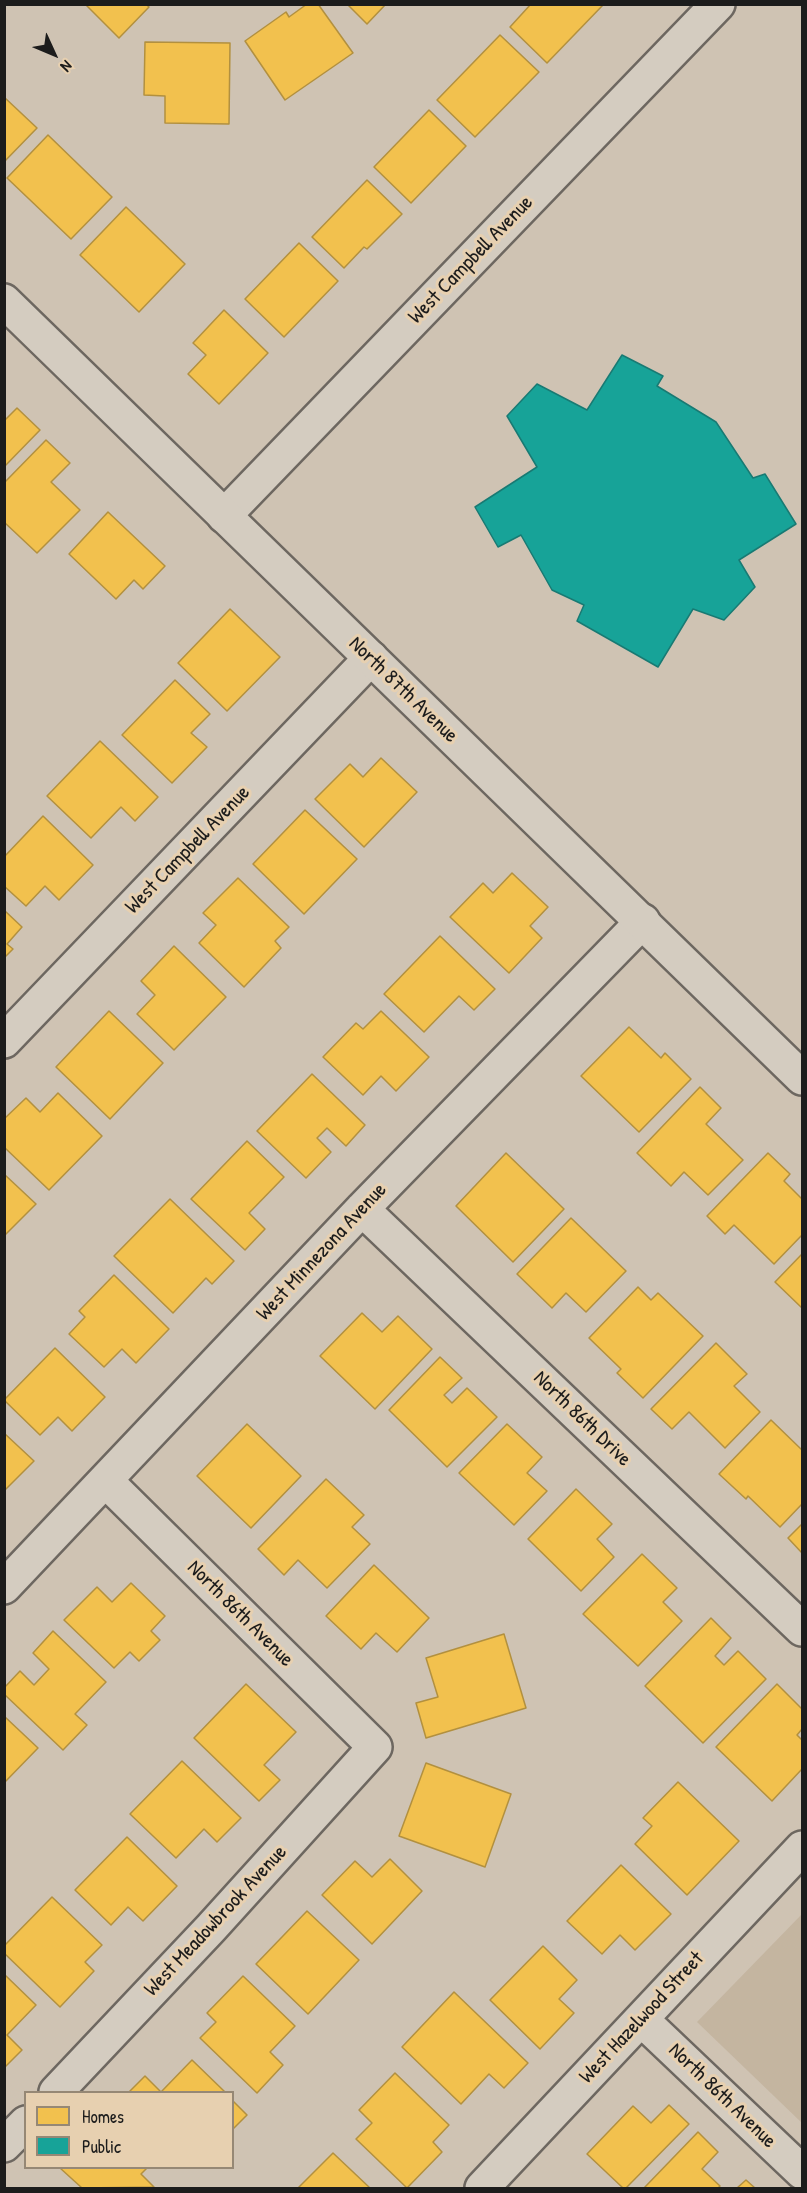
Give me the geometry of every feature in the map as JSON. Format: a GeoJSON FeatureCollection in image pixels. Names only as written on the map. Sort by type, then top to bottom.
{"type":"FeatureCollection","features":[{"type":"Feature","properties":{"kind":"street","name":"West Campbell Avenue"},"geometry":{"type":"LineString","coordinates":[[224,516],[718,4]]}},
{"type":"Feature","properties":{"kind":"street","name":"North 87th Avenue"},"geometry":{"type":"LineString","coordinates":[[4,301],[802,1078]]}},
{"type":"Feature","properties":{"kind":"street","name":"West Campbell Avenue"},"geometry":{"type":"LineString","coordinates":[[4,1041],[371,658]]}},
{"type":"Feature","properties":{"kind":"street","name":"West Minnezona Avenue"},"geometry":{"type":"LineString","coordinates":[[4,1587],[362,1209],[643,921]]}},
{"type":"Feature","properties":{"kind":"street","name":"North 86th Drive"},"geometry":{"type":"LineString","coordinates":[[362,1209],[802,1629]]}},
{"type":"Feature","properties":{"kind":"street","name":"North 86th Avenue"},"geometry":{"type":"LineString","coordinates":[[106,1481],[375,1747]]}},
{"type":"Feature","properties":{"kind":"street","name":"West Meadowbrook Avenue"},"geometry":{"type":"LineString","coordinates":[[57,2091],[211,1928],[375,1747]]}},
{"type":"Feature","properties":{"kind":"street","name":"West Hazelwood Street"},"geometry":{"type":"LineString","coordinates":[[482,2188],[802,1848]]}},
{"type":"Feature","properties":{"kind":"street","name":"North 86th Avenue"},"geometry":{"type":"LineString","coordinates":[[641,2019],[802,2172]]}},
{"type":"Feature","properties":{"kind":"street"},"geometry":{"type":"LineString","coordinates":[[4,2145],[24,2125]]}},
{"type":"Feature","properties":{"kind":"shaded area"},"geometry":{"type":"Polygon","coordinates":[[[802,1914],[802,2123],[697,2022],[802,1914]]]}},
{"type":"Feature","properties":{"kind":"building: Homes"},"geometry":{"type":"Polygon","coordinates":[[[85,4],[146,4],[149,7],[119,38],[85,4]]]}},
{"type":"Feature","properties":{"kind":"building: Homes"},"geometry":{"type":"Polygon","coordinates":[[[307,4],[318,4],[353,53],[285,100],[245,41],[286,12],[289,17],[307,4]]]}},
{"type":"Feature","properties":{"kind":"building: Homes"},"geometry":{"type":"Polygon","coordinates":[[[347,4],[386,4],[367,24],[347,4]]]}},
{"type":"Feature","properties":{"kind":"building: Homes"},"geometry":{"type":"Polygon","coordinates":[[[531,4],[603,5],[547,63],[510,27],[531,4]]]}},
{"type":"Feature","properties":{"kind":"building: Homes"},"geometry":{"type":"Polygon","coordinates":[[[500,35],[539,72],[475,137],[437,100],[500,35]]]}},
{"type":"Feature","properties":{"kind":"building: Homes"},"geometry":{"type":"Polygon","coordinates":[[[145,42],[230,43],[229,124],[165,123],[165,96],[144,95],[145,42]]]}},
{"type":"Feature","properties":{"kind":"building: Homes"},"geometry":{"type":"Polygon","coordinates":[[[4,97],[37,128],[4,162],[4,97]]]}},
{"type":"Feature","properties":{"kind":"building: Homes"},"geometry":{"type":"Polygon","coordinates":[[[429,110],[466,146],[411,203],[374,167],[429,110]]]}},
{"type":"Feature","properties":{"kind":"building: Homes"},"geometry":{"type":"Polygon","coordinates":[[[48,135],[112,197],[71,239],[7,178],[48,135]]]}},
{"type":"Feature","properties":{"kind":"building: Homes"},"geometry":{"type":"Polygon","coordinates":[[[367,180],[402,214],[344,268],[312,237],[367,180]]]}},
{"type":"Feature","properties":{"kind":"building: Homes"},"geometry":{"type":"Polygon","coordinates":[[[126,207],[185,264],[139,312],[80,255],[126,207]]]}},
{"type":"Feature","properties":{"kind":"building: Homes"},"geometry":{"type":"Polygon","coordinates":[[[299,243],[338,281],[284,337],[245,299],[299,243]]]}},
{"type":"Feature","properties":{"kind":"building: Homes"},"geometry":{"type":"Polygon","coordinates":[[[224,310],[268,353],[219,404],[188,374],[206,355],[193,343],[224,310]]]}},
{"type":"Feature","properties":{"kind":"building: Homes"},"geometry":{"type":"Polygon","coordinates":[[[17,408],[40,430],[4,467],[4,421],[17,408]]]}},
{"type":"Feature","properties":{"kind":"building: Homes"},"geometry":{"type":"Polygon","coordinates":[[[46,440],[70,463],[51,482],[80,510],[37,553],[4,522],[4,483],[46,440]]]}},
{"type":"Feature","properties":{"kind":"building: Homes"},"geometry":{"type":"Polygon","coordinates":[[[108,512],[165,566],[143,589],[134,580],[116,599],[69,554],[108,512]]]}},
{"type":"Feature","properties":{"kind":"building: Homes"},"geometry":{"type":"Polygon","coordinates":[[[230,609],[280,657],[227,711],[178,663],[230,609]]]}},
{"type":"Feature","properties":{"kind":"building: Homes"},"geometry":{"type":"Polygon","coordinates":[[[175,680],[210,714],[191,733],[207,747],[172,783],[122,735],[175,680]]]}},
{"type":"Feature","properties":{"kind":"building: Homes"},"geometry":{"type":"Polygon","coordinates":[[[100,741],[158,797],[135,821],[121,807],[91,838],[47,796],[100,741]]]}},
{"type":"Feature","properties":{"kind":"building: Homes"},"geometry":{"type":"Polygon","coordinates":[[[381,758],[417,792],[364,847],[315,799],[350,764],[363,777],[381,758]]]}},
{"type":"Feature","properties":{"kind":"building: Homes"},"geometry":{"type":"Polygon","coordinates":[[[305,810],[357,859],[304,914],[253,864],[305,810]]]}},
{"type":"Feature","properties":{"kind":"building: Homes"},"geometry":{"type":"Polygon","coordinates":[[[43,816],[93,865],[59,900],[45,886],[26,906],[4,886],[4,857],[43,816]]]}},
{"type":"Feature","properties":{"kind":"building: Homes"},"geometry":{"type":"Polygon","coordinates":[[[512,873],[548,907],[530,926],[542,938],[509,973],[450,917],[483,883],[493,893],[512,873]]]}},
{"type":"Feature","properties":{"kind":"building: Homes"},"geometry":{"type":"Polygon","coordinates":[[[238,878],[289,927],[275,941],[281,948],[244,987],[199,943],[216,925],[203,913],[238,878]]]}},
{"type":"Feature","properties":{"kind":"building: Homes"},"geometry":{"type":"Polygon","coordinates":[[[4,910],[22,927],[7,944],[13,949],[4,958],[4,910]]]}},
{"type":"Feature","properties":{"kind":"building: Homes"},"geometry":{"type":"Polygon","coordinates":[[[440,936],[495,989],[474,1010],[459,996],[424,1032],[384,994],[440,936]]]}},
{"type":"Feature","properties":{"kind":"building: Homes"},"geometry":{"type":"Polygon","coordinates":[[[174,946],[226,997],[174,1050],[137,1014],[155,995],[141,981],[174,946]]]}},
{"type":"Feature","properties":{"kind":"building: Homes"},"geometry":{"type":"Polygon","coordinates":[[[109,1011],[163,1063],[110,1119],[56,1067],[109,1011]]]}},
{"type":"Feature","properties":{"kind":"building: Homes"},"geometry":{"type":"Polygon","coordinates":[[[381,1011],[429,1057],[396,1091],[381,1076],[363,1095],[323,1057],[356,1023],[363,1029],[381,1011]]]}},
{"type":"Feature","properties":{"kind":"building: Homes"},"geometry":{"type":"Polygon","coordinates":[[[629,1027],[661,1058],[665,1053],[691,1079],[639,1132],[581,1076],[629,1027]]]}},
{"type":"Feature","properties":{"kind":"building: Homes"},"geometry":{"type":"Polygon","coordinates":[[[312,1074],[365,1125],[346,1146],[327,1128],[317,1138],[331,1152],[306,1178],[257,1131],[312,1074]]]}},
{"type":"Feature","properties":{"kind":"building: Homes"},"geometry":{"type":"Polygon","coordinates":[[[700,1087],[721,1108],[706,1124],[743,1160],[708,1195],[684,1172],[671,1186],[637,1153],[700,1087]]]}},
{"type":"Feature","properties":{"kind":"building: Homes"},"geometry":{"type":"Polygon","coordinates":[[[58,1093],[102,1136],[49,1190],[4,1147],[4,1119],[26,1098],[40,1112],[58,1093]]]}},
{"type":"Feature","properties":{"kind":"building: Homes"},"geometry":{"type":"Polygon","coordinates":[[[247,1141],[284,1177],[249,1213],[265,1229],[245,1250],[191,1199],[247,1141]]]}},
{"type":"Feature","properties":{"kind":"building: Homes"},"geometry":{"type":"Polygon","coordinates":[[[506,1153],[564,1209],[513,1262],[456,1206],[506,1153]]]}},
{"type":"Feature","properties":{"kind":"building: Homes"},"geometry":{"type":"Polygon","coordinates":[[[768,1153],[790,1174],[784,1181],[802,1199],[802,1235],[774,1264],[734,1225],[725,1234],[707,1216],[768,1153]]]}},
{"type":"Feature","properties":{"kind":"building: Homes"},"geometry":{"type":"Polygon","coordinates":[[[4,1174],[36,1204],[4,1236],[4,1174]]]}},
{"type":"Feature","properties":{"kind":"building: Homes"},"geometry":{"type":"Polygon","coordinates":[[[170,1199],[234,1261],[212,1284],[206,1278],[173,1313],[114,1256],[170,1199]]]}},
{"type":"Feature","properties":{"kind":"building: Homes"},"geometry":{"type":"Polygon","coordinates":[[[571,1218],[626,1271],[586,1312],[566,1293],[552,1308],[517,1274],[571,1218]]]}},
{"type":"Feature","properties":{"kind":"building: Homes"},"geometry":{"type":"Polygon","coordinates":[[[802,1254],[802,1308],[775,1282],[802,1254]]]}},
{"type":"Feature","properties":{"kind":"building: Homes"},"geometry":{"type":"Polygon","coordinates":[[[114,1275],[169,1329],[136,1363],[122,1349],[104,1367],[69,1334],[85,1317],[79,1311],[114,1275]]]}},
{"type":"Feature","properties":{"kind":"building: Homes"},"geometry":{"type":"Polygon","coordinates":[[[638,1287],[651,1300],[658,1293],[703,1336],[643,1398],[617,1373],[621,1369],[589,1338],[638,1287]]]}},
{"type":"Feature","properties":{"kind":"building: Homes"},"geometry":{"type":"Polygon","coordinates":[[[362,1313],[382,1332],[398,1316],[432,1349],[375,1409],[320,1356],[362,1313]]]}},
{"type":"Feature","properties":{"kind":"building: Homes"},"geometry":{"type":"Polygon","coordinates":[[[716,1343],[747,1374],[734,1386],[760,1412],[725,1448],[689,1412],[672,1429],[651,1409],[716,1343]]]}},
{"type":"Feature","properties":{"kind":"building: Homes"},"geometry":{"type":"Polygon","coordinates":[[[55,1348],[105,1397],[72,1431],[58,1417],[40,1435],[4,1400],[55,1348]]]}},
{"type":"Feature","properties":{"kind":"building: Homes"},"geometry":{"type":"Polygon","coordinates":[[[440,1357],[462,1378],[444,1395],[452,1403],[467,1388],[497,1417],[447,1467],[389,1410],[440,1357]]]}},
{"type":"Feature","properties":{"kind":"building: Homes"},"geometry":{"type":"Polygon","coordinates":[[[771,1420],[802,1450],[802,1504],[780,1527],[748,1496],[746,1499],[719,1474],[771,1420]]]}},
{"type":"Feature","properties":{"kind":"building: Homes"},"geometry":{"type":"Polygon","coordinates":[[[247,1424],[301,1476],[251,1528],[197,1476],[247,1424]]]}},
{"type":"Feature","properties":{"kind":"building: Homes"},"geometry":{"type":"Polygon","coordinates":[[[507,1424],[542,1457],[527,1473],[547,1491],[514,1525],[459,1473],[507,1424]]]}},
{"type":"Feature","properties":{"kind":"building: Homes"},"geometry":{"type":"Polygon","coordinates":[[[4,1433],[34,1461],[4,1491],[4,1433]]]}},
{"type":"Feature","properties":{"kind":"building: Homes"},"geometry":{"type":"Polygon","coordinates":[[[326,1479],[364,1515],[352,1527],[370,1544],[327,1588],[298,1560],[284,1575],[258,1549],[326,1479]]]}},
{"type":"Feature","properties":{"kind":"building: Homes"},"geometry":{"type":"Polygon","coordinates":[[[576,1489],[612,1524],[597,1539],[614,1557],[581,1591],[528,1539],[576,1489]]]}},
{"type":"Feature","properties":{"kind":"building: Homes"},"geometry":{"type":"Polygon","coordinates":[[[802,1524],[802,1553],[788,1538],[802,1524]]]}},
{"type":"Feature","properties":{"kind":"building: Homes"},"geometry":{"type":"Polygon","coordinates":[[[642,1554],[677,1588],[663,1602],[682,1621],[638,1666],[583,1614],[642,1554]]]}},
{"type":"Feature","properties":{"kind":"building: Homes"},"geometry":{"type":"Polygon","coordinates":[[[374,1565],[429,1618],[397,1652],[376,1633],[361,1649],[326,1616],[374,1565]]]}},
{"type":"Feature","properties":{"kind":"building: Homes"},"geometry":{"type":"Polygon","coordinates":[[[131,1583],[165,1616],[151,1631],[160,1640],[139,1661],[130,1652],[114,1668],[64,1620],[97,1587],[112,1602],[131,1583]]]}},
{"type":"Feature","properties":{"kind":"building: Homes"},"geometry":{"type":"Polygon","coordinates":[[[711,1618],[731,1638],[715,1656],[724,1665],[738,1651],[766,1679],[703,1743],[645,1686],[711,1618]]]}},
{"type":"Feature","properties":{"kind":"building: Homes"},"geometry":{"type":"Polygon","coordinates":[[[53,1631],[106,1682],[75,1714],[87,1725],[63,1750],[4,1694],[4,1688],[20,1671],[34,1685],[49,1669],[33,1653],[53,1631]]]}},
{"type":"Feature","properties":{"kind":"building: Homes"},"geometry":{"type":"Polygon","coordinates":[[[504,1634],[526,1708],[426,1738],[416,1703],[438,1697],[426,1658],[504,1634]]]}},
{"type":"Feature","properties":{"kind":"building: Homes"},"geometry":{"type":"Polygon","coordinates":[[[246,1684],[296,1732],[264,1765],[280,1780],[259,1801],[194,1738],[246,1684]]]}},
{"type":"Feature","properties":{"kind":"building: Homes"},"geometry":{"type":"Polygon","coordinates":[[[777,1684],[802,1709],[802,1729],[797,1735],[802,1740],[802,1769],[772,1801],[716,1747],[777,1684]]]}},
{"type":"Feature","properties":{"kind":"building: Homes"},"geometry":{"type":"Polygon","coordinates":[[[4,1716],[38,1748],[4,1783],[4,1716]]]}},
{"type":"Feature","properties":{"kind":"building: Homes"},"geometry":{"type":"Polygon","coordinates":[[[182,1761],[241,1818],[217,1842],[204,1829],[176,1858],[130,1814],[182,1761]]]}},
{"type":"Feature","properties":{"kind":"building: Homes"},"geometry":{"type":"Polygon","coordinates":[[[426,1763],[511,1794],[485,1867],[399,1836],[426,1763]]]}},
{"type":"Feature","properties":{"kind":"building: Homes"},"geometry":{"type":"Polygon","coordinates":[[[678,1782],[739,1841],[687,1895],[635,1844],[652,1826],[643,1818],[678,1782]]]}},
{"type":"Feature","properties":{"kind":"building: Homes"},"geometry":{"type":"Polygon","coordinates":[[[127,1837],[177,1886],[143,1921],[128,1907],[111,1925],[75,1890],[127,1837]]]}},
{"type":"Feature","properties":{"kind":"building: Homes"},"geometry":{"type":"Polygon","coordinates":[[[390,1859],[422,1891],[372,1944],[322,1895],[355,1861],[372,1877],[390,1859]]]}},
{"type":"Feature","properties":{"kind":"building: Homes"},"geometry":{"type":"Polygon","coordinates":[[[621,1865],[671,1914],[635,1950],[620,1935],[602,1954],[567,1921],[621,1865]]]}},
{"type":"Feature","properties":{"kind":"building: Homes"},"geometry":{"type":"Polygon","coordinates":[[[52,1897],[102,1945],[85,1962],[94,1971],[60,2007],[4,1953],[4,1946],[52,1897]]]}},
{"type":"Feature","properties":{"kind":"building: Homes"},"geometry":{"type":"Polygon","coordinates":[[[307,1911],[359,1960],[308,2014],[256,1964],[307,1911]]]}},
{"type":"Feature","properties":{"kind":"building: Homes"},"geometry":{"type":"Polygon","coordinates":[[[543,1946],[577,1980],[559,1999],[574,2013],[540,2049],[490,2000],[543,1946]]]}},
{"type":"Feature","properties":{"kind":"building: Homes"},"geometry":{"type":"Polygon","coordinates":[[[4,1974],[36,2005],[7,2035],[22,2050],[4,2068],[4,1974]]]}},
{"type":"Feature","properties":{"kind":"building: Homes"},"geometry":{"type":"Polygon","coordinates":[[[243,1976],[295,2026],[270,2052],[283,2065],[257,2093],[200,2038],[216,2022],[207,2013],[243,1976]]]}},
{"type":"Feature","properties":{"kind":"building: Homes"},"geometry":{"type":"Polygon","coordinates":[[[454,1992],[528,2063],[504,2088],[489,2074],[461,2104],[402,2047],[454,1992]]]}},
{"type":"Feature","properties":{"kind":"building: Homes"},"geometry":{"type":"Polygon","coordinates":[[[192,2060],[224,2091],[162,2091],[192,2060]]]}},
{"type":"Feature","properties":{"kind":"building: Homes"},"geometry":{"type":"Polygon","coordinates":[[[395,2073],[449,2125],[433,2142],[442,2152],[407,2188],[356,2139],[372,2123],[359,2110],[395,2073]]]}},
{"type":"Feature","properties":{"kind":"building: Homes"},"geometry":{"type":"Polygon","coordinates":[[[145,2076],[160,2091],[130,2091],[145,2076]]]}},
{"type":"Feature","properties":{"kind":"building: Homes"},"geometry":{"type":"Polygon","coordinates":[[[234,2102],[247,2115],[234,2128],[234,2102]]]}},
{"type":"Feature","properties":{"kind":"building: Homes"},"geometry":{"type":"Polygon","coordinates":[[[669,2105],[689,2124],[626,2188],[623,2188],[587,2154],[633,2106],[651,2123],[669,2105]]]}},
{"type":"Feature","properties":{"kind":"building: Homes"},"geometry":{"type":"Polygon","coordinates":[[[698,2132],[718,2152],[702,2169],[720,2186],[718,2188],[644,2188],[698,2132]]]}},
{"type":"Feature","properties":{"kind":"building: Homes"},"geometry":{"type":"Polygon","coordinates":[[[333,2153],[370,2188],[298,2188],[333,2153]]]}},
{"type":"Feature","properties":{"kind":"building: Homes"},"geometry":{"type":"Polygon","coordinates":[[[61,2169],[146,2169],[141,2174],[154,2187],[82,2188],[61,2169]]]}},
{"type":"Feature","properties":{"kind":"building: Homes"},"geometry":{"type":"Polygon","coordinates":[[[746,2180],[755,2188],[737,2188],[746,2180]]]}},
{"type":"Feature","properties":{"kind":"building: Public"},"geometry":{"type":"Polygon","coordinates":[[[622,355],[663,376],[657,386],[716,422],[753,478],[765,474],[796,524],[739,560],[755,587],[724,620],[693,609],[658,667],[577,621],[584,605],[552,590],[521,535],[498,547],[475,507],[537,467],[507,416],[537,384],[587,410],[622,355]]]}}]}
